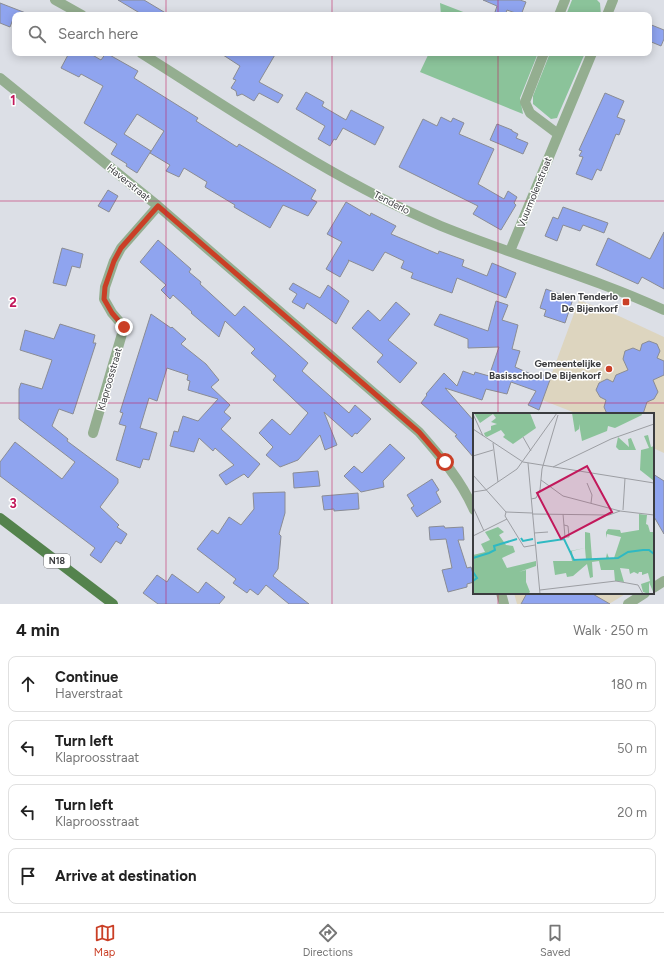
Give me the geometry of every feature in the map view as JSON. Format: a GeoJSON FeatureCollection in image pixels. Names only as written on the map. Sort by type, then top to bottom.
{"type":"FeatureCollection","features":[{"type":"Feature","properties":{"kind":"main road","name":"N18"},"geometry":{"type":"LineString","coordinates":[[0,518],[114,604]]}},
{"type":"Feature","properties":{"kind":"street"},"geometry":{"type":"LineString","coordinates":[[55,0],[77,12]]}},
{"type":"Feature","properties":{"kind":"street"},"geometry":{"type":"LineString","coordinates":[[560,12],[565,0]]}},
{"type":"Feature","properties":{"kind":"street"},"geometry":{"type":"LineString","coordinates":[[608,12],[613,0]]}},
{"type":"Feature","properties":{"kind":"street","name":"Tenderlo"},"geometry":{"type":"LineString","coordinates":[[146,56],[317,164],[441,225],[630,294],[664,310]]}},
{"type":"Feature","properties":{"kind":"street"},"geometry":{"type":"LineString","coordinates":[[543,56],[525,102],[530,113],[558,134]]}},
{"type":"Feature","properties":{"kind":"street","name":"Vuurmolenstraat"},"geometry":{"type":"LineString","coordinates":[[510,251],[591,56]]}},
{"type":"Feature","properties":{"kind":"street","name":"Haverstraat"},"geometry":{"type":"LineString","coordinates":[[0,78],[158,206],[419,432],[445,462],[466,493],[473,508]]}},
{"type":"Feature","properties":{"kind":"street","name":"Klaproosstraat"},"geometry":{"type":"LineString","coordinates":[[93,433],[124,327],[112,313],[104,299],[105,287],[114,261],[121,248],[158,206]]}},
{"type":"Feature","properties":{"kind":"street"},"geometry":{"type":"LineString","coordinates":[[654,587],[664,581]]}},
{"type":"Feature","properties":{"kind":"street"},"geometry":{"type":"LineString","coordinates":[[501,594],[504,604]]}},
{"type":"Feature","properties":{"kind":"street"},"geometry":{"type":"LineString","coordinates":[[628,604],[643,594]]}},
{"type":"Feature","properties":{"kind":"shaded area","name":"Gemeentelijke Basisschool De Bijenkorf"},"geometry":{"type":"Polygon","coordinates":[[[579,300],[664,337],[664,453],[654,448],[654,413],[575,413],[542,400],[579,300]]]}},
{"type":"Feature","properties":{"kind":"shaded area"},"geometry":{"type":"Polygon","coordinates":[[[514,594],[625,594],[609,604],[517,604],[514,594]]]}},
{"type":"Feature","properties":{"kind":"green space"},"geometry":{"type":"Polygon","coordinates":[[[572,0],[597,0],[600,3],[601,12],[567,12],[572,0]]]}},
{"type":"Feature","properties":{"kind":"green space"},"geometry":{"type":"Polygon","coordinates":[[[440,3],[463,12],[441,12],[440,3]]]}},
{"type":"Feature","properties":{"kind":"green space"},"geometry":{"type":"Polygon","coordinates":[[[428,56],[537,56],[520,98],[523,114],[420,72],[428,56]]]}},
{"type":"Feature","properties":{"kind":"green space"},"geometry":{"type":"Polygon","coordinates":[[[549,56],[584,56],[557,118],[551,119],[533,104],[533,96],[549,56]]]}},
{"type":"Feature","properties":{"kind":"building"},"geometry":{"type":"Polygon","coordinates":[[[118,0],[144,0],[164,12],[138,12],[118,0]]]}},
{"type":"Feature","properties":{"kind":"building"},"geometry":{"type":"Polygon","coordinates":[[[483,0],[520,0],[526,2],[522,12],[513,12],[507,10],[506,12],[495,12],[497,6],[483,0]]]}},
{"type":"Feature","properties":{"kind":"building"},"geometry":{"type":"Polygon","coordinates":[[[0,3],[23,12],[12,12],[12,22],[10,27],[0,23],[0,3]]]}},
{"type":"Feature","properties":{"kind":"building"},"geometry":{"type":"Polygon","coordinates":[[[652,25],[664,30],[664,39],[661,46],[652,42],[652,25]]]}},
{"type":"Feature","properties":{"kind":"building"},"geometry":{"type":"Polygon","coordinates":[[[67,56],[94,56],[101,60],[104,56],[111,56],[138,71],[134,78],[198,118],[196,121],[237,147],[239,144],[316,190],[311,199],[317,202],[308,216],[283,205],[270,228],[234,207],[235,205],[205,187],[207,182],[184,168],[179,177],[166,171],[170,165],[150,153],[164,131],[137,114],[124,134],[151,151],[137,173],[126,166],[127,164],[111,154],[117,144],[84,123],[103,86],[81,74],[79,77],[61,68],[67,56]]]}},
{"type":"Feature","properties":{"kind":"building"},"geometry":{"type":"Polygon","coordinates":[[[225,56],[274,56],[259,82],[283,95],[278,103],[259,93],[254,101],[242,94],[237,96],[236,91],[231,88],[236,80],[233,79],[240,66],[225,56]]]}},
{"type":"Feature","properties":{"kind":"building"},"geometry":{"type":"Polygon","coordinates":[[[306,92],[324,102],[322,106],[346,120],[351,110],[384,127],[375,145],[343,128],[336,140],[334,139],[330,146],[318,139],[325,126],[296,109],[306,92]]]}},
{"type":"Feature","properties":{"kind":"building"},"geometry":{"type":"Polygon","coordinates":[[[605,93],[624,101],[617,117],[625,120],[619,135],[616,134],[601,171],[597,169],[592,180],[576,174],[583,157],[579,156],[582,151],[579,150],[605,93]]]}},
{"type":"Feature","properties":{"kind":"building"},"geometry":{"type":"Polygon","coordinates":[[[441,117],[451,122],[453,118],[464,123],[459,134],[494,149],[478,184],[504,199],[508,191],[517,197],[514,203],[516,205],[501,230],[473,214],[478,206],[399,167],[423,119],[437,126],[441,117]]]}},
{"type":"Feature","properties":{"kind":"building"},"geometry":{"type":"Polygon","coordinates":[[[497,124],[512,130],[518,134],[516,138],[528,143],[523,154],[490,140],[497,124]]]}},
{"type":"Feature","properties":{"kind":"building"},"geometry":{"type":"Polygon","coordinates":[[[108,190],[118,196],[109,212],[98,206],[108,190]]]}},
{"type":"Feature","properties":{"kind":"building"},"geometry":{"type":"Polygon","coordinates":[[[346,202],[370,216],[371,213],[396,226],[391,234],[438,254],[439,251],[464,260],[462,266],[487,276],[492,263],[516,273],[506,298],[457,278],[452,293],[411,278],[413,273],[401,268],[404,261],[385,252],[373,271],[348,260],[349,261],[340,277],[326,269],[342,242],[327,234],[346,202]]]}},
{"type":"Feature","properties":{"kind":"building"},"geometry":{"type":"Polygon","coordinates":[[[563,207],[608,223],[604,233],[583,225],[580,231],[563,225],[557,241],[545,236],[553,217],[558,219],[563,207]]]}},
{"type":"Feature","properties":{"kind":"building"},"geometry":{"type":"Polygon","coordinates":[[[664,232],[664,289],[642,277],[638,284],[596,265],[608,238],[650,259],[664,232]]]}},
{"type":"Feature","properties":{"kind":"building"},"geometry":{"type":"Polygon","coordinates":[[[158,240],[191,269],[189,272],[201,282],[200,284],[235,316],[244,306],[308,363],[302,371],[349,413],[355,405],[371,419],[357,434],[355,433],[352,437],[324,412],[337,445],[325,450],[320,435],[298,460],[280,467],[266,455],[273,447],[259,433],[272,419],[290,435],[308,413],[273,380],[276,376],[251,353],[255,349],[225,321],[219,337],[173,295],[170,299],[161,290],[166,285],[140,262],[158,240]]]}},
{"type":"Feature","properties":{"kind":"building"},"geometry":{"type":"Polygon","coordinates":[[[62,248],[83,254],[80,268],[72,266],[66,286],[53,283],[62,248]]]}},
{"type":"Feature","properties":{"kind":"building"},"geometry":{"type":"Polygon","coordinates":[[[293,283],[320,298],[328,285],[349,301],[336,324],[307,303],[304,309],[292,302],[297,294],[289,289],[293,283]]]}},
{"type":"Feature","properties":{"kind":"building"},"geometry":{"type":"Polygon","coordinates":[[[546,289],[573,299],[565,323],[544,316],[546,310],[540,308],[546,289]]]}},
{"type":"Feature","properties":{"kind":"building"},"geometry":{"type":"Polygon","coordinates":[[[496,301],[508,305],[502,320],[518,325],[512,349],[520,351],[515,367],[542,379],[544,374],[551,377],[539,410],[528,405],[536,391],[511,382],[507,394],[486,389],[482,400],[445,388],[473,420],[473,457],[455,436],[457,435],[421,403],[427,395],[426,394],[444,373],[457,386],[463,371],[474,375],[475,372],[489,376],[499,347],[468,348],[468,339],[434,325],[440,314],[488,331],[496,301]]]}},
{"type":"Feature","properties":{"kind":"building"},"geometry":{"type":"Polygon","coordinates":[[[396,302],[410,314],[388,340],[417,363],[400,383],[377,362],[383,355],[352,328],[368,310],[380,321],[396,302]]]}},
{"type":"Feature","properties":{"kind":"building"},"geometry":{"type":"Polygon","coordinates":[[[151,314],[171,328],[172,327],[186,339],[181,344],[206,364],[219,380],[211,387],[230,405],[224,412],[231,418],[221,429],[260,464],[248,478],[244,474],[226,485],[219,475],[234,465],[215,448],[213,451],[199,438],[194,452],[170,446],[174,431],[178,432],[183,416],[198,421],[218,399],[188,390],[190,381],[187,380],[188,375],[167,368],[157,401],[149,398],[140,428],[157,433],[149,460],[143,459],[140,468],[116,460],[126,426],[119,424],[123,413],[120,412],[151,314]]]}},
{"type":"Feature","properties":{"kind":"building"},"geometry":{"type":"Polygon","coordinates":[[[60,324],[95,335],[93,343],[96,343],[73,414],[59,409],[52,426],[68,439],[67,441],[118,479],[118,483],[100,507],[119,525],[117,527],[127,534],[121,544],[116,541],[101,563],[90,555],[95,548],[0,476],[0,462],[15,442],[62,479],[75,462],[19,419],[19,389],[21,383],[42,389],[52,360],[20,350],[25,330],[54,339],[60,324]]]}},
{"type":"Feature","properties":{"kind":"building"},"geometry":{"type":"Polygon","coordinates":[[[649,341],[657,344],[660,351],[657,358],[664,361],[664,375],[653,380],[658,392],[654,399],[647,402],[643,413],[607,413],[604,407],[606,400],[600,397],[596,390],[599,383],[607,379],[613,382],[616,375],[628,370],[623,359],[625,351],[633,348],[640,351],[642,344],[649,341]]]}},
{"type":"Feature","properties":{"kind":"building"},"geometry":{"type":"Polygon","coordinates":[[[390,444],[405,458],[383,481],[384,487],[361,492],[344,476],[354,466],[362,473],[390,444]]]}},
{"type":"Feature","properties":{"kind":"building"},"geometry":{"type":"Polygon","coordinates":[[[318,471],[320,486],[294,488],[293,473],[318,471]]]}},
{"type":"Feature","properties":{"kind":"building"},"geometry":{"type":"Polygon","coordinates":[[[654,475],[664,481],[664,534],[654,517],[654,475]]]}},
{"type":"Feature","properties":{"kind":"building"},"geometry":{"type":"Polygon","coordinates":[[[432,479],[439,490],[436,492],[441,502],[417,517],[411,508],[414,506],[407,495],[432,479]]]}},
{"type":"Feature","properties":{"kind":"building"},"geometry":{"type":"Polygon","coordinates":[[[285,492],[285,513],[279,534],[281,536],[278,569],[273,576],[309,604],[289,604],[266,585],[258,595],[250,589],[247,593],[233,583],[236,579],[197,549],[212,530],[218,534],[229,517],[241,525],[254,509],[253,493],[285,492]]]}},
{"type":"Feature","properties":{"kind":"building"},"geometry":{"type":"Polygon","coordinates":[[[358,493],[359,509],[334,511],[334,509],[324,510],[322,496],[358,493]]]}},
{"type":"Feature","properties":{"kind":"building"},"geometry":{"type":"Polygon","coordinates":[[[429,527],[463,527],[464,540],[458,540],[467,568],[471,567],[473,574],[473,582],[467,584],[467,587],[448,592],[442,570],[452,568],[446,539],[430,540],[429,527]]]}},
{"type":"Feature","properties":{"kind":"building"},"geometry":{"type":"Polygon","coordinates":[[[172,574],[198,593],[206,582],[225,597],[219,604],[158,604],[143,593],[157,575],[167,582],[172,574]]]}},
{"type":"Feature","properties":{"kind":"building"},"geometry":{"type":"Polygon","coordinates":[[[526,594],[593,594],[610,604],[521,604],[526,594]]]}},
{"type":"Feature","properties":{"kind":"place","name":"Balen Tenderlo De Bijenkorf"},"geometry":{"type":"Point","coordinates":[626,302]}},
{"type":"Feature","properties":{"kind":"place","name":"Gemeentelijke Basisschool De Bijenkorf"},"geometry":{"type":"Point","coordinates":[609,369]}},
{"type":"Feature","properties":{"kind":"route"},"geometry":{"type":"LineString","coordinates":[[124,327],[112,313],[104,299],[105,287],[114,261],[121,248],[142,226],[158,206],[419,432],[445,462]]}}]}
